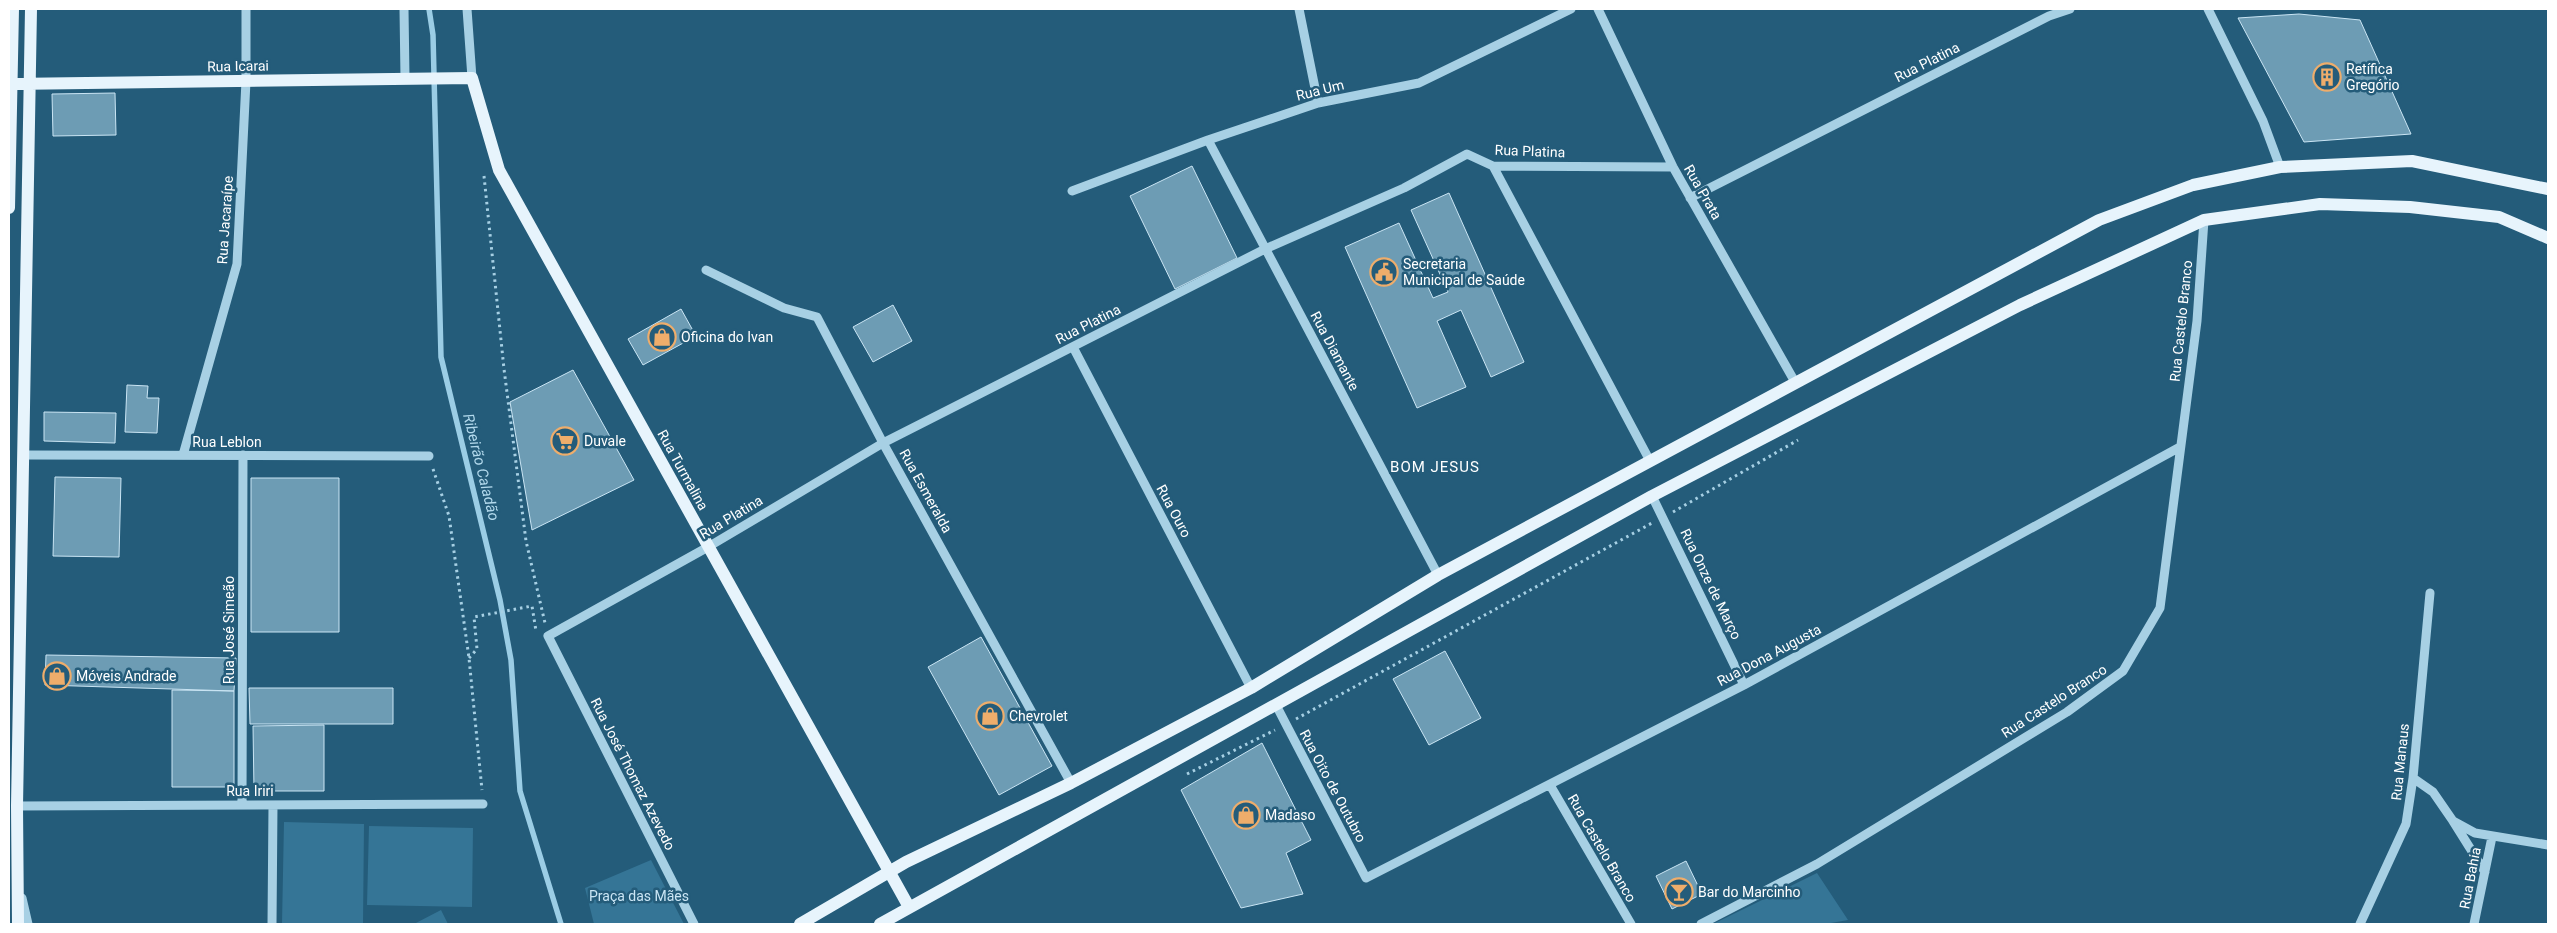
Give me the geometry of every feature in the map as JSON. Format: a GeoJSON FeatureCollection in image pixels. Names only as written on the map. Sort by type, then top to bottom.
{"type":"FeatureCollection","features":[{"type":"Feature","properties":{"kind":"main road"},"geometry":{"type":"LineString","coordinates":[[9,208],[13,9]]}},
{"type":"Feature","properties":{"kind":"main road"},"geometry":{"type":"LineString","coordinates":[[18,924],[18,868],[13,822],[17,806],[31,9]]}},
{"type":"Feature","properties":{"kind":"main road","name":"Rua Icarai"},"geometry":{"type":"LineString","coordinates":[[10,84],[469,78]]}},
{"type":"Feature","properties":{"kind":"main road","name":"Rua Turmalina"},"geometry":{"type":"LineString","coordinates":[[469,78],[499,170],[909,907]]}},
{"type":"Feature","properties":{"kind":"main road"},"geometry":{"type":"LineString","coordinates":[[800,924],[906,862],[1071,783],[1251,688],[1438,575],[2099,220],[2193,185],[2280,167],[2412,161],[2548,189]]}},
{"type":"Feature","properties":{"kind":"main road"},"geometry":{"type":"LineString","coordinates":[[880,924],[1652,496],[2020,305],[2204,220],[2320,204],[2410,207],[2499,217],[2548,238]]}},
{"type":"Feature","properties":{"kind":"street","name":"Rua Jacaraípe"},"geometry":{"type":"LineString","coordinates":[[183,455],[237,264],[246,81],[246,9]]}},
{"type":"Feature","properties":{"kind":"street"},"geometry":{"type":"LineString","coordinates":[[404,9],[411,78]]}},
{"type":"Feature","properties":{"kind":"street"},"geometry":{"type":"LineString","coordinates":[[467,9],[469,78]]}},
{"type":"Feature","properties":{"kind":"street"},"geometry":{"type":"LineString","coordinates":[[1298,9],[1318,103]]}},
{"type":"Feature","properties":{"kind":"street","name":"Rua Um"},"geometry":{"type":"LineString","coordinates":[[1072,190],[1208,140],[1318,103],[1419,83],[1571,9]]}},
{"type":"Feature","properties":{"kind":"street","name":"Rua Prata"},"geometry":{"type":"LineString","coordinates":[[1598,9],[1672,167],[1795,382]]}},
{"type":"Feature","properties":{"kind":"street","name":"Rua Platina"},"geometry":{"type":"LineString","coordinates":[[1690,198],[2049,16],[2070,9]]}},
{"type":"Feature","properties":{"kind":"street"},"geometry":{"type":"LineString","coordinates":[[2208,9],[2263,121],[2280,167]]}},
{"type":"Feature","properties":{"kind":"street","name":"Rua Diamante"},"geometry":{"type":"LineString","coordinates":[[1208,140],[1438,575]]}},
{"type":"Feature","properties":{"kind":"street","name":"Rua Platina"},"geometry":{"type":"LineString","coordinates":[[548,636],[708,547],[883,443],[1265,249],[1404,188],[1467,154],[1493,166],[1672,167]]}},
{"type":"Feature","properties":{"kind":"street"},"geometry":{"type":"LineString","coordinates":[[1493,166],[1650,461]]}},
{"type":"Feature","properties":{"kind":"street","name":"Rua Castelo Branco"},"geometry":{"type":"LineString","coordinates":[[1701,924],[1816,864],[2067,712],[2123,671],[2160,608],[2197,321],[2204,220]]}},
{"type":"Feature","properties":{"kind":"street","name":"Rua Esmeralda"},"geometry":{"type":"LineString","coordinates":[[706,270],[784,308],[817,317],[883,443],[1071,783]]}},
{"type":"Feature","properties":{"kind":"street","name":"Rua Ouro"},"geometry":{"type":"LineString","coordinates":[[1073,347],[1251,688]]}},
{"type":"Feature","properties":{"kind":"street","name":"Rua Dona Augusta"},"geometry":{"type":"LineString","coordinates":[[1366,878],[1744,685],[2180,447]]}},
{"type":"Feature","properties":{"kind":"street","name":"Rua Leblon"},"geometry":{"type":"LineString","coordinates":[[24,455],[429,456]]}},
{"type":"Feature","properties":{"kind":"street","name":"Rua José Simeão"},"geometry":{"type":"LineString","coordinates":[[242,805],[243,455]]}},
{"type":"Feature","properties":{"kind":"street","name":"Rua Onze de Março"},"geometry":{"type":"LineString","coordinates":[[1652,496],[1744,685]]}},
{"type":"Feature","properties":{"kind":"street","name":"Rua Manaus"},"geometry":{"type":"LineString","coordinates":[[2360,924],[2406,824],[2413,778],[2430,593]]}},
{"type":"Feature","properties":{"kind":"street","name":"Rua José Thomaz Azevedo"},"geometry":{"type":"LineString","coordinates":[[548,636],[694,924]]}},
{"type":"Feature","properties":{"kind":"street","name":"Rua Oito de Outubro"},"geometry":{"type":"LineString","coordinates":[[1276,705],[1366,878]]}},
{"type":"Feature","properties":{"kind":"street"},"geometry":{"type":"LineString","coordinates":[[2413,778],[2433,792],[2485,872]]}},
{"type":"Feature","properties":{"kind":"street","name":"Rua Castelo Branco"},"geometry":{"type":"LineString","coordinates":[[1550,785],[1631,924]]}},
{"type":"Feature","properties":{"kind":"street","name":"Rua Iriri"},"geometry":{"type":"LineString","coordinates":[[17,806],[484,804]]}},
{"type":"Feature","properties":{"kind":"street"},"geometry":{"type":"LineString","coordinates":[[272,924],[274,805]]}},
{"type":"Feature","properties":{"kind":"street"},"geometry":{"type":"LineString","coordinates":[[2453,821],[2475,833],[2548,845]]}},
{"type":"Feature","properties":{"kind":"street","name":"Rua Bahia"},"geometry":{"type":"LineString","coordinates":[[2474,924],[2492,837]]}},
{"type":"Feature","properties":{"kind":"street"},"geometry":{"type":"LineString","coordinates":[[18,868],[28,924]]}},
{"type":"Feature","properties":{"kind":"path"},"geometry":{"type":"LineString","coordinates":[[483,169],[504,369],[526,541],[548,636]]}},
{"type":"Feature","properties":{"kind":"path"},"geometry":{"type":"LineString","coordinates":[[1181,777],[1286,725],[1663,517],[1800,438]]}},
{"type":"Feature","properties":{"kind":"path"},"geometry":{"type":"LineString","coordinates":[[429,456],[449,516],[470,658],[484,804]]}},
{"type":"Feature","properties":{"kind":"path"},"geometry":{"type":"LineString","coordinates":[[470,658],[477,649],[474,617],[532,606]]}},
{"type":"Feature","properties":{"kind":"green space"},"geometry":{"type":"Polygon","coordinates":[[[284,822],[364,824],[363,924],[282,924],[284,822]]]}},
{"type":"Feature","properties":{"kind":"green space"},"geometry":{"type":"Polygon","coordinates":[[[369,826],[473,828],[472,907],[367,905],[369,826]]]}},
{"type":"Feature","properties":{"kind":"green space","name":"Praça das Mães"},"geometry":{"type":"Polygon","coordinates":[[[651,860],[684,924],[594,924],[585,888],[651,860]]]}},
{"type":"Feature","properties":{"kind":"green space"},"geometry":{"type":"Polygon","coordinates":[[[1817,873],[1848,920],[1825,924],[1713,924],[1817,873]]]}},
{"type":"Feature","properties":{"kind":"green space"},"geometry":{"type":"Polygon","coordinates":[[[441,910],[448,924],[414,924],[441,910]]]}},
{"type":"Feature","properties":{"kind":"building","name":"Retífica Gregório"},"geometry":{"type":"Polygon","coordinates":[[[2299,14],[2360,20],[2411,134],[2304,142],[2238,18],[2299,14]]]}},
{"type":"Feature","properties":{"kind":"building"},"geometry":{"type":"Polygon","coordinates":[[[115,93],[116,135],[53,136],[52,94],[115,93]]]}},
{"type":"Feature","properties":{"kind":"building"},"geometry":{"type":"Polygon","coordinates":[[[1192,166],[1237,258],[1175,289],[1130,196],[1192,166]]]}},
{"type":"Feature","properties":{"kind":"building"},"geometry":{"type":"Polygon","coordinates":[[[1449,193],[1524,362],[1491,377],[1461,310],[1437,321],[1466,387],[1417,408],[1345,247],[1399,223],[1433,298],[1448,292],[1411,210],[1449,193]]]}},
{"type":"Feature","properties":{"kind":"building"},"geometry":{"type":"Polygon","coordinates":[[[893,305],[912,341],[873,362],[853,327],[893,305]]]}},
{"type":"Feature","properties":{"kind":"building","name":"Oficina do Ivan"},"geometry":{"type":"Polygon","coordinates":[[[681,309],[696,336],[643,365],[628,339],[681,309]]]}},
{"type":"Feature","properties":{"kind":"building","name":"Duvale"},"geometry":{"type":"Polygon","coordinates":[[[573,370],[634,480],[532,530],[510,402],[573,370]]]}},
{"type":"Feature","properties":{"kind":"building"},"geometry":{"type":"Polygon","coordinates":[[[127,385],[148,386],[147,398],[159,398],[157,433],[125,432],[127,385]]]}},
{"type":"Feature","properties":{"kind":"building"},"geometry":{"type":"Polygon","coordinates":[[[44,412],[116,413],[115,443],[44,441],[44,412]]]}},
{"type":"Feature","properties":{"kind":"building"},"geometry":{"type":"Polygon","coordinates":[[[55,477],[121,478],[119,557],[53,556],[55,477]]]}},
{"type":"Feature","properties":{"kind":"building"},"geometry":{"type":"Polygon","coordinates":[[[251,478],[339,478],[339,632],[251,632],[251,478]]]}},
{"type":"Feature","properties":{"kind":"building","name":"Chevrolet"},"geometry":{"type":"Polygon","coordinates":[[[981,637],[1052,766],[999,795],[928,667],[981,637]]]}},
{"type":"Feature","properties":{"kind":"building"},"geometry":{"type":"Polygon","coordinates":[[[1445,651],[1481,718],[1429,745],[1393,679],[1445,651]]]}},
{"type":"Feature","properties":{"kind":"building"},"geometry":{"type":"Polygon","coordinates":[[[46,655],[236,658],[234,691],[45,685],[46,655]]]}},
{"type":"Feature","properties":{"kind":"building"},"geometry":{"type":"Polygon","coordinates":[[[249,688],[393,688],[393,724],[250,724],[249,688]]]}},
{"type":"Feature","properties":{"kind":"building"},"geometry":{"type":"Polygon","coordinates":[[[172,690],[234,691],[234,787],[172,787],[172,690]]]}},
{"type":"Feature","properties":{"kind":"building"},"geometry":{"type":"Polygon","coordinates":[[[324,725],[324,791],[254,791],[253,726],[324,725]]]}},
{"type":"Feature","properties":{"kind":"building","name":"Madaso"},"geometry":{"type":"Polygon","coordinates":[[[1262,743],[1311,840],[1286,853],[1303,894],[1241,908],[1181,790],[1262,743]]]}},
{"type":"Feature","properties":{"kind":"building"},"geometry":{"type":"Polygon","coordinates":[[[1686,861],[1702,894],[1672,909],[1656,876],[1686,861]]]}},
{"type":"Feature","properties":{"kind":"waterway","name":"Ribeirão Caladão"},"geometry":{"type":"LineString","coordinates":[[429,9],[433,35],[441,357],[500,600],[511,660],[520,791],[561,924]]}},
{"type":"Feature","properties":{"kind":"place","name":"Retífica Gregório"},"geometry":{"type":"Point","coordinates":[2327,77]}},
{"type":"Feature","properties":{"kind":"place","name":"Secretaria Municipal de Saúde"},"geometry":{"type":"Point","coordinates":[1384,272]}},
{"type":"Feature","properties":{"kind":"place","name":"Oficina do Ivan"},"geometry":{"type":"Point","coordinates":[662,337]}},
{"type":"Feature","properties":{"kind":"place","name":"Duvale"},"geometry":{"type":"Point","coordinates":[565,441]}},
{"type":"Feature","properties":{"kind":"place","name":"Móveis Andrade"},"geometry":{"type":"Point","coordinates":[57,676]}},
{"type":"Feature","properties":{"kind":"place","name":"Chevrolet"},"geometry":{"type":"Point","coordinates":[990,716]}},
{"type":"Feature","properties":{"kind":"place","name":"Madaso"},"geometry":{"type":"Point","coordinates":[1246,815]}},
{"type":"Feature","properties":{"kind":"place","name":"Bar do Marcinho"},"geometry":{"type":"Point","coordinates":[1679,892]}},
{"type":"Feature","properties":{"kind":"district","name":"BOM JESUS"},"geometry":{"type":"Point","coordinates":[1435,467]}}]}
